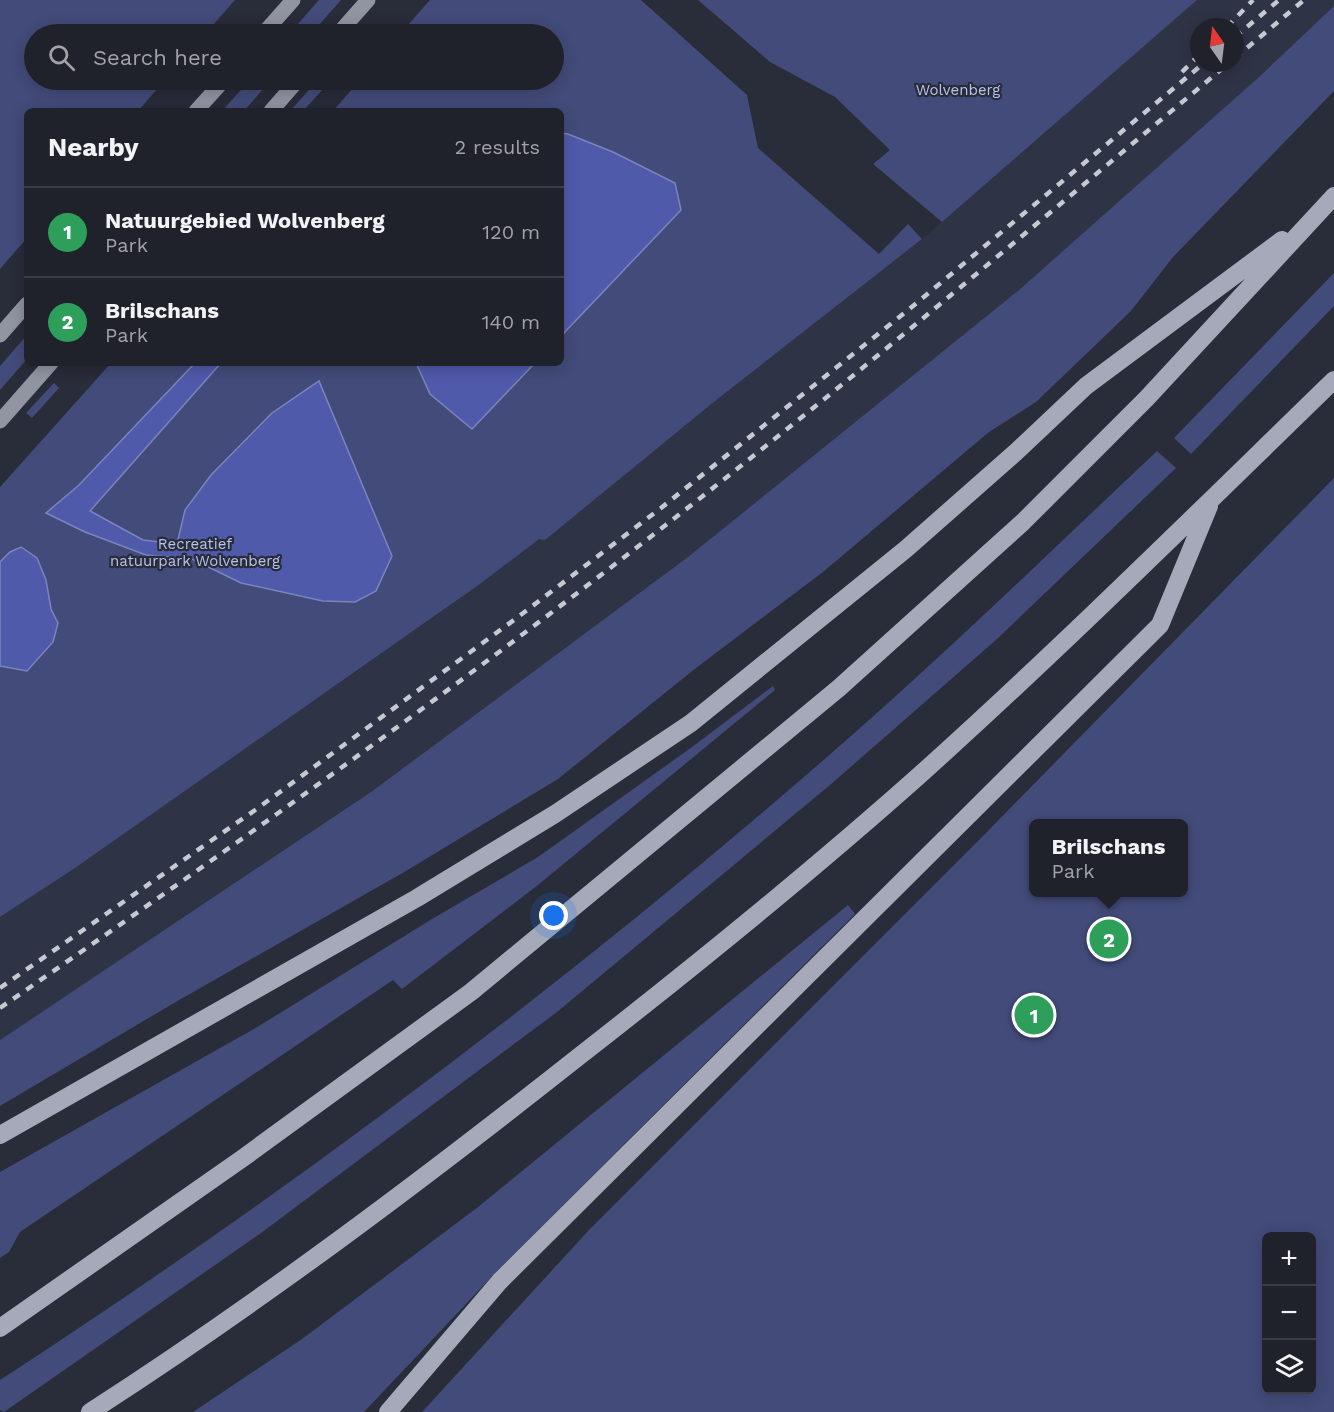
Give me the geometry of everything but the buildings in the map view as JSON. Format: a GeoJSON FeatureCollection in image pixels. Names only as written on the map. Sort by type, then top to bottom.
{"type":"FeatureCollection","features":[{"type":"Feature","properties":{"kind":"highway"},"geometry":{"type":"LineString","coordinates":[[0,1328],[243,1158],[471,992],[839,688],[1031,513],[1147,398],[1334,196]]}},
{"type":"Feature","properties":{"kind":"highway"},"geometry":{"type":"LineString","coordinates":[[0,1135],[426,893],[555,814],[692,723],[906,549],[1016,452],[1086,386],[1317,214]]}},
{"type":"Feature","properties":{"kind":"highway"},"geometry":{"type":"LineString","coordinates":[[90,1412],[271,1288],[469,1144],[685,974],[920,774],[1059,646],[1334,380]]}},
{"type":"Feature","properties":{"kind":"highway"},"geometry":{"type":"LineString","coordinates":[[388,1412],[500,1281],[1160,625],[1212,499]]}},
{"type":"Feature","properties":{"kind":"main road"},"geometry":{"type":"LineString","coordinates":[[272,24],[293,0]]}},
{"type":"Feature","properties":{"kind":"main road"},"geometry":{"type":"LineString","coordinates":[[347,24],[368,0]]}},
{"type":"Feature","properties":{"kind":"main road"},"geometry":{"type":"LineString","coordinates":[[199,108],[215,90]]}},
{"type":"Feature","properties":{"kind":"main road"},"geometry":{"type":"LineString","coordinates":[[274,108],[289,90]]}},
{"type":"Feature","properties":{"kind":"main road"},"geometry":{"type":"LineString","coordinates":[[0,335],[24,307]]}},
{"type":"Feature","properties":{"kind":"main road"},"geometry":{"type":"LineString","coordinates":[[0,421],[48,366]]}},
{"type":"Feature","properties":{"kind":"shaded area"},"geometry":{"type":"Polygon","coordinates":[[[1197,0],[1334,0],[1334,6],[1259,77],[1019,290],[688,557],[371,792],[0,1040],[0,917],[75,868],[480,584],[922,239],[1197,0]]]}},
{"type":"Feature","properties":{"kind":"shaded area"},"geometry":{"type":"Polygon","coordinates":[[[564,133],[613,152],[675,183],[681,210],[564,333],[564,133]]]}},
{"type":"Feature","properties":{"kind":"shaded area"},"geometry":{"type":"Polygon","coordinates":[[[192,366],[218,366],[90,511],[143,540],[177,544],[185,510],[211,475],[272,413],[319,381],[392,556],[376,591],[355,602],[323,601],[241,583],[192,559],[146,555],[85,532],[46,513],[79,485],[192,366]]]}},
{"type":"Feature","properties":{"kind":"shaded area"},"geometry":{"type":"Polygon","coordinates":[[[417,366],[532,366],[472,429],[430,394],[417,366]]]}},
{"type":"Feature","properties":{"kind":"shaded area"},"geometry":{"type":"Polygon","coordinates":[[[21,547],[37,558],[46,580],[51,609],[58,623],[53,642],[27,671],[0,666],[0,562],[10,552],[21,547]]]}},
{"type":"Feature","properties":{"kind":"green space"},"geometry":{"type":"Polygon","coordinates":[[[0,0],[235,0],[214,24],[24,24],[24,90],[156,90],[141,108],[24,108],[24,241],[0,269],[0,0]]]}},
{"type":"Feature","properties":{"kind":"green space"},"geometry":{"type":"Polygon","coordinates":[[[319,0],[341,0],[320,24],[298,24],[319,0]]]}},
{"type":"Feature","properties":{"kind":"green space","name":"Recreatief natuurpark Wolvenberg"},"geometry":{"type":"Polygon","coordinates":[[[430,0],[641,0],[747,95],[758,148],[879,254],[908,224],[922,239],[715,401],[545,540],[539,539],[480,584],[75,868],[0,917],[0,487],[108,366],[564,366],[564,108],[336,108],[351,90],[564,90],[564,24],[409,24],[430,0]]]}},
{"type":"Feature","properties":{"kind":"green space","name":"Wolvenberg"},"geometry":{"type":"Polygon","coordinates":[[[698,0],[1197,0],[942,222],[873,164],[890,150],[835,97],[770,62],[698,0]]]}},
{"type":"Feature","properties":{"kind":"green space"},"geometry":{"type":"Polygon","coordinates":[[[1334,6],[1334,91],[1173,257],[1131,311],[1036,402],[989,432],[823,572],[696,668],[558,779],[406,871],[174,1003],[0,1106],[0,1040],[371,792],[688,557],[1019,290],[1259,77],[1334,6]]]}},
{"type":"Feature","properties":{"kind":"green space"},"geometry":{"type":"Polygon","coordinates":[[[241,90],[262,90],[247,108],[225,108],[241,90]]]}},
{"type":"Feature","properties":{"kind":"green space"},"geometry":{"type":"Polygon","coordinates":[[[309,90],[322,90],[306,108],[293,108],[309,90]]]}},
{"type":"Feature","properties":{"kind":"green space"},"geometry":{"type":"Polygon","coordinates":[[[1334,273],[1334,306],[1191,454],[1174,438],[1334,273]]]}},
{"type":"Feature","properties":{"kind":"green space"},"geometry":{"type":"Polygon","coordinates":[[[24,338],[24,362],[0,390],[0,366],[24,338]]]}},
{"type":"Feature","properties":{"kind":"green space"},"geometry":{"type":"Polygon","coordinates":[[[54,383],[59,388],[32,418],[26,413],[54,383]]]}},
{"type":"Feature","properties":{"kind":"green space"},"geometry":{"type":"Polygon","coordinates":[[[1157,451],[1176,468],[997,639],[830,785],[557,1012],[261,1233],[4,1412],[0,1410],[0,1380],[221,1231],[330,1153],[543,992],[750,823],[890,701],[1157,451]]]}},
{"type":"Feature","properties":{"kind":"green space"},"geometry":{"type":"Polygon","coordinates":[[[1334,478],[1334,1412],[422,1412],[589,1230],[979,840],[1334,478]]]}},
{"type":"Feature","properties":{"kind":"green space"},"geometry":{"type":"Polygon","coordinates":[[[773,686],[775,690],[538,885],[402,989],[393,980],[20,1232],[9,1252],[0,1258],[0,1172],[259,1026],[432,919],[538,857],[773,686]]]}},
{"type":"Feature","properties":{"kind":"green space"},"geometry":{"type":"Polygon","coordinates":[[[848,905],[855,914],[500,1268],[364,1412],[193,1412],[302,1339],[478,1207],[848,905]]]}},
{"type":"Feature","properties":{"kind":"railway"},"geometry":{"type":"LineString","coordinates":[[1236,18],[1253,0]]}},
{"type":"Feature","properties":{"kind":"railway"},"geometry":{"type":"LineString","coordinates":[[1244,29],[1279,0]]}},
{"type":"Feature","properties":{"kind":"railway"},"geometry":{"type":"LineString","coordinates":[[1244,50],[1304,0]]}},
{"type":"Feature","properties":{"kind":"railway"},"geometry":{"type":"LineString","coordinates":[[1182,72],[1190,64]]}},
{"type":"Feature","properties":{"kind":"railway"},"geometry":{"type":"LineString","coordinates":[[0,988],[258,808],[518,617],[661,508],[907,311],[1193,72]]}},
{"type":"Feature","properties":{"kind":"railway"},"geometry":{"type":"LineString","coordinates":[[0,1008],[376,743],[652,536],[865,366],[1218,72]]}},
{"type":"Feature","properties":{"kind":"place","name":"Brilschans"},"geometry":{"type":"Point","coordinates":[1109,939]}},
{"type":"Feature","properties":{"kind":"place","name":"Natuurgebied Wolvenberg"},"geometry":{"type":"Point","coordinates":[1034,1015]}}]}
